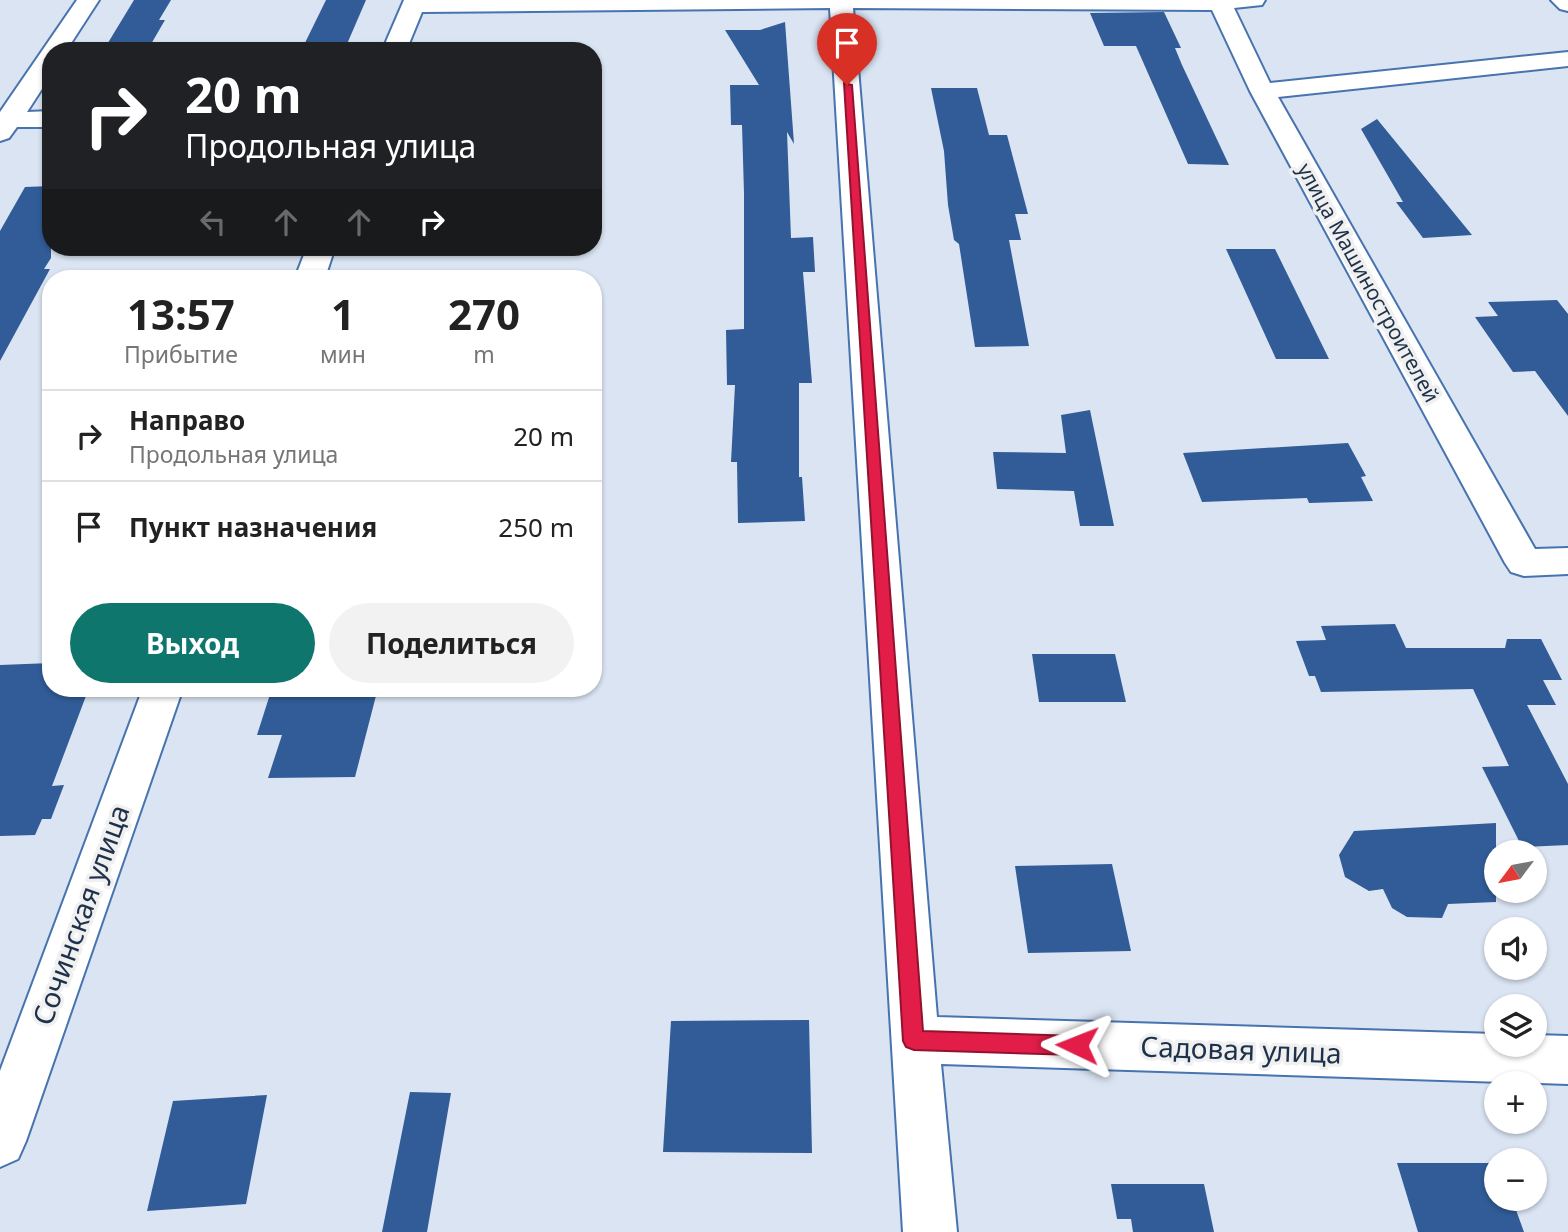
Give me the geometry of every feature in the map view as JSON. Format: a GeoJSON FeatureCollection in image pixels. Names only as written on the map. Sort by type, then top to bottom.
{"type":"FeatureCollection","features":[{"type":"Feature","properties":{"kind":"street"},"geometry":{"type":"LineString","coordinates":[[60,42],[88,0]]}},
{"type":"Feature","properties":{"kind":"street"},"geometry":{"type":"LineString","coordinates":[[398,42],[414,3],[1254,0]]}},
{"type":"Feature","properties":{"kind":"street"},"geometry":{"type":"LineString","coordinates":[[1562,0],[1568,4]]}},
{"type":"Feature","properties":{"kind":"street","name":"улица Машиностроителей"},"geometry":{"type":"LineString","coordinates":[[1219,1],[1262,91],[1524,563],[1568,561]]}},
{"type":"Feature","properties":{"kind":"street"},"geometry":{"type":"LineString","coordinates":[[841,2],[914,1041],[930,1232]]}},
{"type":"Feature","properties":{"kind":"street"},"geometry":{"type":"LineString","coordinates":[[1262,91],[1568,59]]}},
{"type":"Feature","properties":{"kind":"street"},"geometry":{"type":"LineString","coordinates":[[3,124],[42,69]]}},
{"type":"Feature","properties":{"kind":"street"},"geometry":{"type":"LineString","coordinates":[[3,124],[42,119]]}},
{"type":"Feature","properties":{"kind":"street","name":"Сочинская улица"},"geometry":{"type":"LineString","coordinates":[[0,1141],[160,697]]}},
{"type":"Feature","properties":{"kind":"street","name":"Садовая улица"},"geometry":{"type":"LineString","coordinates":[[914,1041],[1568,1060]]}},
{"type":"Feature","properties":{"kind":"building"},"geometry":{"type":"Polygon","coordinates":[[[134,0],[171,0],[159,20],[165,20],[152,42],[108,42],[134,0]]]}},
{"type":"Feature","properties":{"kind":"building"},"geometry":{"type":"Polygon","coordinates":[[[326,0],[366,0],[348,42],[305,42],[326,0]]]}},
{"type":"Feature","properties":{"kind":"building"},"geometry":{"type":"Polygon","coordinates":[[[1164,12],[1181,48],[1175,48],[1182,65],[1229,165],[1188,164],[1136,46],[1104,46],[1090,13],[1164,12]]]}},
{"type":"Feature","properties":{"kind":"building"},"geometry":{"type":"Polygon","coordinates":[[[785,22],[794,144],[787,132],[791,238],[813,237],[815,272],[803,272],[812,383],[799,383],[799,477],[802,477],[805,521],[738,523],[737,462],[731,462],[735,385],[727,385],[726,330],[744,329],[744,193],[742,125],[731,125],[730,85],[759,85],[725,30],[760,30],[785,22]]]}},
{"type":"Feature","properties":{"kind":"building"},"geometry":{"type":"Polygon","coordinates":[[[931,88],[977,88],[989,135],[1007,135],[1028,214],[1015,214],[1021,240],[1009,240],[1029,346],[975,347],[959,244],[954,240],[948,205],[944,151],[931,88]]]}},
{"type":"Feature","properties":{"kind":"building"},"geometry":{"type":"Polygon","coordinates":[[[1377,119],[1472,235],[1423,238],[1396,202],[1403,202],[1361,129],[1377,119]]]}},
{"type":"Feature","properties":{"kind":"building"},"geometry":{"type":"Polygon","coordinates":[[[42,186],[42,256],[51,256],[44,269],[50,269],[42,270],[42,284],[0,361],[0,231],[25,187],[42,186]]]}},
{"type":"Feature","properties":{"kind":"building"},"geometry":{"type":"Polygon","coordinates":[[[1226,249],[1275,249],[1329,359],[1276,359],[1226,249]]]}},
{"type":"Feature","properties":{"kind":"building"},"geometry":{"type":"Polygon","coordinates":[[[1557,300],[1568,314],[1568,416],[1535,371],[1513,372],[1475,317],[1498,316],[1488,302],[1557,300]]]}},
{"type":"Feature","properties":{"kind":"building"},"geometry":{"type":"Polygon","coordinates":[[[1090,410],[1114,526],[1080,526],[1074,491],[997,489],[993,452],[1066,453],[1061,415],[1090,410]]]}},
{"type":"Feature","properties":{"kind":"building"},"geometry":{"type":"Polygon","coordinates":[[[1348,443],[1366,476],[1361,477],[1373,501],[1309,503],[1307,498],[1202,502],[1183,453],[1348,443]]]}},
{"type":"Feature","properties":{"kind":"building"},"geometry":{"type":"Polygon","coordinates":[[[1395,624],[1406,648],[1505,648],[1507,639],[1541,639],[1562,680],[1543,680],[1556,705],[1527,705],[1568,784],[1568,845],[1547,846],[1547,840],[1518,840],[1482,767],[1509,766],[1473,689],[1321,692],[1315,676],[1309,676],[1296,641],[1326,640],[1321,626],[1395,624]]]}},
{"type":"Feature","properties":{"kind":"building"},"geometry":{"type":"Polygon","coordinates":[[[1032,654],[1115,654],[1126,702],[1039,702],[1032,654]]]}},
{"type":"Feature","properties":{"kind":"building"},"geometry":{"type":"Polygon","coordinates":[[[42,663],[42,697],[86,697],[52,786],[64,785],[51,819],[42,819],[35,835],[0,836],[0,665],[42,663]]]}},
{"type":"Feature","properties":{"kind":"building"},"geometry":{"type":"Polygon","coordinates":[[[269,697],[376,697],[355,777],[268,778],[282,735],[257,735],[269,697]]]}},
{"type":"Feature","properties":{"kind":"building"},"geometry":{"type":"Polygon","coordinates":[[[1496,823],[1496,840],[1484,840],[1484,902],[1448,904],[1442,918],[1407,917],[1392,908],[1383,889],[1369,891],[1345,877],[1339,855],[1354,831],[1496,823]]]}},
{"type":"Feature","properties":{"kind":"building"},"geometry":{"type":"Polygon","coordinates":[[[1112,864],[1131,951],[1028,953],[1015,866],[1112,864]]]}},
{"type":"Feature","properties":{"kind":"building"},"geometry":{"type":"Polygon","coordinates":[[[809,1020],[812,1153],[663,1152],[671,1021],[809,1020]]]}},
{"type":"Feature","properties":{"kind":"building"},"geometry":{"type":"Polygon","coordinates":[[[410,1092],[451,1093],[427,1232],[382,1232],[410,1092]]]}},
{"type":"Feature","properties":{"kind":"building"},"geometry":{"type":"Polygon","coordinates":[[[267,1095],[246,1204],[147,1211],[173,1101],[267,1095]]]}},
{"type":"Feature","properties":{"kind":"building"},"geometry":{"type":"Polygon","coordinates":[[[1397,1163],[1484,1163],[1484,1211],[1516,1211],[1524,1232],[1418,1232],[1397,1163]]]}},
{"type":"Feature","properties":{"kind":"building"},"geometry":{"type":"Polygon","coordinates":[[[1111,1184],[1204,1184],[1214,1232],[1133,1232],[1131,1219],[1117,1219],[1111,1184]]]}},
{"type":"Feature","properties":{"kind":"route"},"geometry":{"type":"LineString","coordinates":[[847,85],[914,1041],[1077,1045]]}}]}
